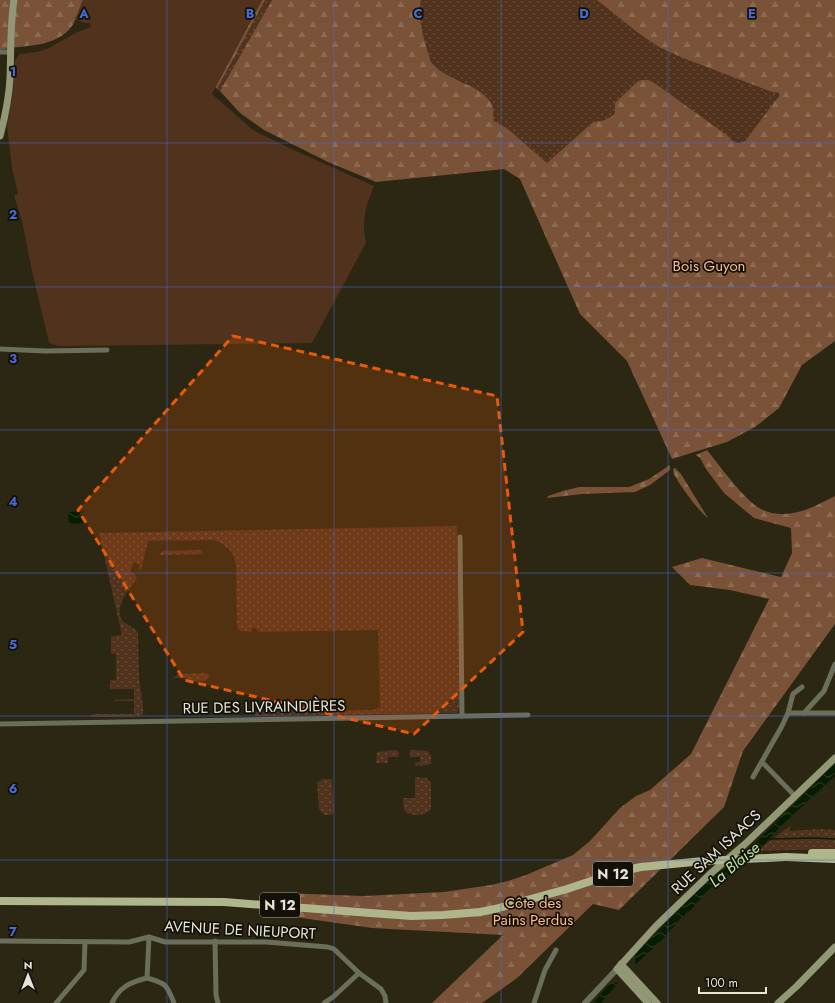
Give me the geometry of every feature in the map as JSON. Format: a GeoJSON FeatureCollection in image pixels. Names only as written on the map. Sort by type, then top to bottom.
{"type":"FeatureCollection","features":[{"type":"Feature","properties":{"kind":"main road"},"geometry":{"type":"LineString","coordinates":[[0,136],[7,104],[11,24],[14,0]]}},
{"type":"Feature","properties":{"kind":"main road","name":"RUE SAM ISAACS"},"geometry":{"type":"LineString","coordinates":[[619,967],[656,926],[688,895],[835,758]]}},
{"type":"Feature","properties":{"kind":"main road","name":"N 12"},"geometry":{"type":"LineString","coordinates":[[0,900],[224,902],[419,916],[480,912],[567,889],[618,872],[641,867],[707,859],[835,853]]}},
{"type":"Feature","properties":{"kind":"main road","name":"N 12"},"geometry":{"type":"LineString","coordinates":[[788,855],[835,859]]}},
{"type":"Feature","properties":{"kind":"main road"},"geometry":{"type":"LineString","coordinates":[[778,1003],[835,947]]}},
{"type":"Feature","properties":{"kind":"main road"},"geometry":{"type":"LineString","coordinates":[[619,967],[648,1003]]}},
{"type":"Feature","properties":{"kind":"main road"},"geometry":{"type":"LineString","coordinates":[[619,967],[657,1003]]}},
{"type":"Feature","properties":{"kind":"street"},"geometry":{"type":"LineString","coordinates":[[0,52],[10,52]]}},
{"type":"Feature","properties":{"kind":"street"},"geometry":{"type":"LineString","coordinates":[[0,349],[58,351],[107,350]]}},
{"type":"Feature","properties":{"kind":"street"},"geometry":{"type":"LineString","coordinates":[[460,537],[462,716]]}},
{"type":"Feature","properties":{"kind":"street"},"geometry":{"type":"LineString","coordinates":[[804,713],[824,691],[835,664]]}},
{"type":"Feature","properties":{"kind":"street"},"geometry":{"type":"LineString","coordinates":[[752,777],[762,762],[788,713],[793,694],[802,687]]}},
{"type":"Feature","properties":{"kind":"street"},"geometry":{"type":"LineString","coordinates":[[788,713],[835,713]]}},
{"type":"Feature","properties":{"kind":"street","name":"RUE DES LIVRAINDIÈRES"},"geometry":{"type":"LineString","coordinates":[[0,724],[528,715]]}},
{"type":"Feature","properties":{"kind":"street"},"geometry":{"type":"LineString","coordinates":[[762,762],[795,796]]}},
{"type":"Feature","properties":{"kind":"street"},"geometry":{"type":"LineString","coordinates":[[147,978],[149,937]]}},
{"type":"Feature","properties":{"kind":"street","name":"AVENUE DE NIEUPORT"},"geometry":{"type":"LineString","coordinates":[[0,942],[133,942],[149,937],[165,942],[266,942],[328,947],[334,949],[359,973],[381,989],[385,996],[386,1003]]}},
{"type":"Feature","properties":{"kind":"street"},"geometry":{"type":"LineString","coordinates":[[215,941],[216,996],[218,1003]]}},
{"type":"Feature","properties":{"kind":"street"},"geometry":{"type":"LineString","coordinates":[[56,1003],[84,970],[85,942]]}},
{"type":"Feature","properties":{"kind":"street"},"geometry":{"type":"LineString","coordinates":[[534,1003],[545,970],[556,950]]}},
{"type":"Feature","properties":{"kind":"street","name":"RUE SAM ISAACS"},"geometry":{"type":"LineString","coordinates":[[585,1003],[619,967]]}},
{"type":"Feature","properties":{"kind":"street"},"geometry":{"type":"LineString","coordinates":[[324,1003],[333,997],[359,973]]}},
{"type":"Feature","properties":{"kind":"street"},"geometry":{"type":"LineString","coordinates":[[112,1003],[118,992],[127,984],[147,978],[159,981],[168,988],[174,1003]]}},
{"type":"Feature","properties":{"kind":"highlighted area"},"geometry":{"type":"Polygon","coordinates":[[[233,336],[497,396],[523,632],[414,734],[184,680],[78,510],[233,336]]]}},
{"type":"Feature","properties":{"kind":"shaded area"},"geometry":{"type":"Polygon","coordinates":[[[83,0],[262,0],[212,94],[253,130],[374,186],[364,220],[366,243],[312,343],[59,346],[49,343],[22,221],[14,195],[18,194],[12,168],[7,126],[13,91],[15,60],[20,54],[37,52],[49,48],[75,33],[91,27],[90,23],[84,23],[75,19],[83,0]]]}},
{"type":"Feature","properties":{"kind":"shaded area"},"geometry":{"type":"Polygon","coordinates":[[[265,0],[272,0],[220,91],[217,89],[265,0]]]}},
{"type":"Feature","properties":{"kind":"shaded area"},"geometry":{"type":"Polygon","coordinates":[[[421,0],[597,0],[637,32],[683,58],[772,92],[779,93],[777,99],[750,136],[741,143],[734,142],[728,136],[615,110],[615,113],[609,119],[593,122],[547,163],[523,142],[494,121],[493,117],[471,87],[440,71],[431,62],[421,24],[421,0]]]}},
{"type":"Feature","properties":{"kind":"shaded area"},"geometry":{"type":"Polygon","coordinates":[[[457,526],[460,708],[457,713],[255,716],[253,712],[373,710],[380,707],[378,630],[258,632],[256,628],[252,628],[252,632],[240,631],[237,627],[236,564],[234,557],[230,550],[214,540],[148,541],[141,570],[138,569],[140,565],[134,562],[130,571],[137,578],[123,599],[120,611],[120,616],[123,621],[135,629],[138,633],[139,677],[143,715],[137,717],[137,715],[135,715],[135,717],[91,717],[91,715],[94,714],[134,714],[134,701],[114,700],[134,699],[134,689],[110,689],[110,680],[116,680],[116,654],[111,654],[111,636],[122,635],[99,533],[457,526]]]}},
{"type":"Feature","properties":{"kind":"shaded area"},"geometry":{"type":"Polygon","coordinates":[[[162,551],[202,551],[202,554],[160,555],[162,551]]]}},
{"type":"Feature","properties":{"kind":"shaded area"},"geometry":{"type":"Polygon","coordinates":[[[178,674],[209,674],[209,677],[205,681],[187,681],[187,678],[174,678],[178,674]]]}},
{"type":"Feature","properties":{"kind":"shaded area"},"geometry":{"type":"Polygon","coordinates":[[[396,750],[399,752],[399,757],[388,757],[388,763],[376,763],[377,752],[396,750]]]}},
{"type":"Feature","properties":{"kind":"shaded area"},"geometry":{"type":"Polygon","coordinates":[[[410,750],[427,751],[431,755],[431,764],[415,766],[415,763],[420,762],[420,757],[410,757],[410,750]]]}},
{"type":"Feature","properties":{"kind":"shaded area"},"geometry":{"type":"Polygon","coordinates":[[[415,777],[427,778],[431,783],[431,809],[426,813],[418,815],[407,813],[403,807],[403,798],[415,798],[415,777]]]}},
{"type":"Feature","properties":{"kind":"shaded area"},"geometry":{"type":"Polygon","coordinates":[[[322,779],[332,779],[334,811],[332,815],[324,815],[319,809],[317,783],[322,779]]]}},
{"type":"Feature","properties":{"kind":"shaded area"},"geometry":{"type":"Polygon","coordinates":[[[791,825],[789,831],[820,829],[835,830],[835,849],[757,851],[791,825]]]}},
{"type":"Feature","properties":{"kind":"green space"},"geometry":{"type":"Polygon","coordinates":[[[0,0],[83,0],[72,26],[57,39],[39,44],[0,50],[0,0]]]}},
{"type":"Feature","properties":{"kind":"green space"},"geometry":{"type":"Polygon","coordinates":[[[262,0],[265,0],[217,89],[215,87],[262,0]]]}},
{"type":"Feature","properties":{"kind":"green space","name":"Bois Guyon"},"geometry":{"type":"Polygon","coordinates":[[[272,0],[421,0],[421,23],[431,62],[445,74],[471,86],[486,96],[492,105],[494,121],[508,129],[547,163],[593,122],[605,120],[612,116],[615,113],[615,103],[641,80],[653,82],[738,143],[746,140],[779,96],[779,93],[772,92],[683,58],[659,47],[637,32],[597,0],[835,0],[835,341],[802,365],[779,408],[755,427],[727,442],[672,459],[627,361],[580,314],[520,179],[504,169],[376,182],[328,162],[264,130],[240,113],[220,91],[272,0]]]}},
{"type":"Feature","properties":{"kind":"green space","name":"Côte des Pains Perdus"},"geometry":{"type":"Polygon","coordinates":[[[707,450],[740,491],[755,505],[765,511],[779,514],[789,514],[803,511],[835,496],[835,624],[743,751],[724,807],[619,910],[593,904],[517,978],[482,1003],[432,1003],[503,935],[372,928],[281,915],[280,893],[363,896],[444,892],[491,885],[526,875],[573,855],[590,841],[620,808],[636,796],[650,790],[691,754],[769,599],[730,590],[690,585],[672,567],[702,558],[781,577],[792,553],[791,528],[754,518],[724,493],[706,469],[700,458],[696,455],[707,450]]]}},
{"type":"Feature","properties":{"kind":"green space"},"geometry":{"type":"Polygon","coordinates":[[[670,465],[670,470],[650,485],[635,492],[582,494],[547,498],[548,496],[579,487],[629,487],[649,479],[670,465]]]}},
{"type":"Feature","properties":{"kind":"green space"},"geometry":{"type":"Polygon","coordinates":[[[674,468],[681,474],[708,518],[680,484],[674,474],[674,468]]]}},
{"type":"Feature","properties":{"kind":"water"},"geometry":{"type":"Polygon","coordinates":[[[84,511],[84,523],[69,524],[68,512],[84,511]]]}},
{"type":"Feature","properties":{"kind":"water"},"geometry":{"type":"Polygon","coordinates":[[[835,763],[835,776],[783,824],[756,853],[745,853],[835,763]]]}},
{"type":"Feature","properties":{"kind":"water"},"geometry":{"type":"Polygon","coordinates":[[[745,861],[735,872],[719,881],[707,891],[661,941],[635,965],[635,955],[694,894],[722,870],[739,862],[745,861]]]}},
{"type":"Feature","properties":{"kind":"water"},"geometry":{"type":"Polygon","coordinates":[[[619,982],[601,1003],[593,1003],[610,983],[619,982]]]}},
{"type":"Feature","properties":{"kind":"waterway"},"geometry":{"type":"LineString","coordinates":[[767,839],[835,839]]}},
{"type":"Feature","properties":{"kind":"water label","name":"La Blaise"},"geometry":{"type":"Point","coordinates":[734,864]}}]}
